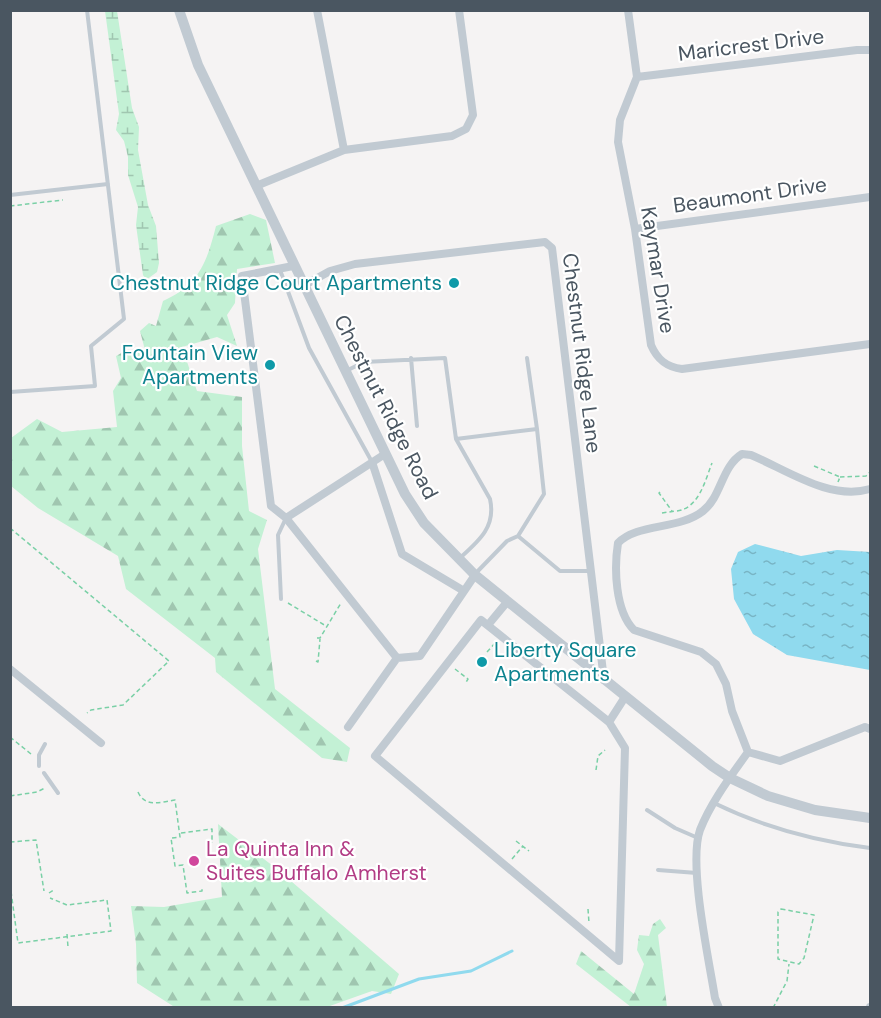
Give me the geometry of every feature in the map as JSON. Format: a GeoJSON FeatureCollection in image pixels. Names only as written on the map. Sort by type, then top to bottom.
{"type":"FeatureCollection","features":[{"type":"Feature","properties":{"kind":"street","name":"Chestnut Ridge Road"},"geometry":{"type":"LineString","coordinates":[[179,10],[198,65],[293,267],[405,494],[424,523],[458,560],[507,602],[604,681],[730,778],[768,796],[807,808],[870,818]]}},
{"type":"Feature","properties":{"kind":"street"},"geometry":{"type":"LineString","coordinates":[[317,10],[344,150]]}},
{"type":"Feature","properties":{"kind":"street"},"geometry":{"type":"LineString","coordinates":[[256,186],[344,150],[453,136],[466,129],[473,116],[459,10]]}},
{"type":"Feature","properties":{"kind":"street","name":"Kaymar Drive"},"geometry":{"type":"LineString","coordinates":[[628,10],[637,77],[620,120],[618,142],[635,229],[651,345],[659,359],[682,369],[870,344]]}},
{"type":"Feature","properties":{"kind":"street","name":"Maricrest Drive"},"geometry":{"type":"LineString","coordinates":[[637,77],[857,50],[870,51]]}},
{"type":"Feature","properties":{"kind":"street","name":"Beaumont Drive"},"geometry":{"type":"LineString","coordinates":[[635,229],[870,197]]}},
{"type":"Feature","properties":{"kind":"street","name":"Chestnut Ridge Lane"},"geometry":{"type":"LineString","coordinates":[[303,286],[330,271],[355,264],[544,242],[552,248],[604,681]]}},
{"type":"Feature","properties":{"kind":"street"},"geometry":{"type":"LineString","coordinates":[[293,267],[242,276],[271,506],[286,518],[397,658]]}},
{"type":"Feature","properties":{"kind":"street"},"geometry":{"type":"LineString","coordinates":[[286,518],[385,454]]}},
{"type":"Feature","properties":{"kind":"street"},"geometry":{"type":"LineString","coordinates":[[748,752],[732,711],[726,684],[716,664],[701,652],[634,630],[628,625],[620,598],[616,565],[618,543],[623,537],[678,523],[702,512],[712,503],[732,462],[742,454],[751,455],[794,476],[835,489],[858,491],[870,489]]}},
{"type":"Feature","properties":{"kind":"street"},"geometry":{"type":"LineString","coordinates":[[372,462],[402,554],[464,591]]}},
{"type":"Feature","properties":{"kind":"street"},"geometry":{"type":"LineString","coordinates":[[348,727],[397,658],[420,656],[475,575]]}},
{"type":"Feature","properties":{"kind":"street"},"geometry":{"type":"LineString","coordinates":[[488,625],[507,602]]}},
{"type":"Feature","properties":{"kind":"street"},"geometry":{"type":"LineString","coordinates":[[481,620],[501,636],[609,722],[625,748],[620,961],[375,756],[481,620]]}},
{"type":"Feature","properties":{"kind":"street"},"geometry":{"type":"LineString","coordinates":[[10,669],[101,743]]}},
{"type":"Feature","properties":{"kind":"street"},"geometry":{"type":"LineString","coordinates":[[609,722],[625,697]]}},
{"type":"Feature","properties":{"kind":"street"},"geometry":{"type":"LineString","coordinates":[[748,752],[780,761],[865,727],[870,729]]}},
{"type":"Feature","properties":{"kind":"street"},"geometry":{"type":"LineString","coordinates":[[719,1008],[715,998],[697,873],[699,838],[714,803],[748,752]]}},
{"type":"Feature","properties":{"kind":"lane"},"geometry":{"type":"LineString","coordinates":[[10,392],[96,386],[91,346],[124,319],[87,10]]}},
{"type":"Feature","properties":{"kind":"lane"},"geometry":{"type":"LineString","coordinates":[[10,195],[108,184]]}},
{"type":"Feature","properties":{"kind":"lane"},"geometry":{"type":"LineString","coordinates":[[280,269],[309,348],[372,462]]}},
{"type":"Feature","properties":{"kind":"lane"},"geometry":{"type":"LineString","coordinates":[[411,358],[417,426]]}},
{"type":"Feature","properties":{"kind":"lane"},"geometry":{"type":"LineString","coordinates":[[345,372],[364,362],[446,358],[456,439],[490,499],[492,515],[484,536],[458,560]]}},
{"type":"Feature","properties":{"kind":"lane"},"geometry":{"type":"LineString","coordinates":[[475,575],[507,541],[518,536],[544,494],[526,358]]}},
{"type":"Feature","properties":{"kind":"lane"},"geometry":{"type":"LineString","coordinates":[[456,439],[537,429]]}},
{"type":"Feature","properties":{"kind":"lane"},"geometry":{"type":"LineString","coordinates":[[281,599],[278,535],[286,518]]}},
{"type":"Feature","properties":{"kind":"lane"},"geometry":{"type":"LineString","coordinates":[[518,536],[560,571],[591,571]]}},
{"type":"Feature","properties":{"kind":"lane"},"geometry":{"type":"LineString","coordinates":[[39,766],[39,755],[45,744]]}},
{"type":"Feature","properties":{"kind":"lane"},"geometry":{"type":"LineString","coordinates":[[44,773],[58,793]]}},
{"type":"Feature","properties":{"kind":"lane"},"geometry":{"type":"LineString","coordinates":[[714,803],[744,818],[825,843],[870,848]]}},
{"type":"Feature","properties":{"kind":"lane"},"geometry":{"type":"LineString","coordinates":[[647,810],[675,828],[699,838]]}},
{"type":"Feature","properties":{"kind":"lane"},"geometry":{"type":"LineString","coordinates":[[658,870],[697,873]]}},
{"type":"Feature","properties":{"kind":"path"},"geometry":{"type":"LineString","coordinates":[[10,206],[63,200]]}},
{"type":"Feature","properties":{"kind":"path"},"geometry":{"type":"LineString","coordinates":[[30,204],[31,208]]}},
{"type":"Feature","properties":{"kind":"path"},"geometry":{"type":"LineString","coordinates":[[677,511],[683,510],[699,497],[712,463]]}},
{"type":"Feature","properties":{"kind":"path"},"geometry":{"type":"LineString","coordinates":[[814,466],[840,477],[849,478],[870,472]]}},
{"type":"Feature","properties":{"kind":"path"},"geometry":{"type":"LineString","coordinates":[[835,489],[840,477]]}},
{"type":"Feature","properties":{"kind":"path"},"geometry":{"type":"LineString","coordinates":[[660,492],[658,493],[673,512]]}},
{"type":"Feature","properties":{"kind":"path"},"geometry":{"type":"LineString","coordinates":[[10,528],[169,661],[123,705],[91,710],[87,713]]}},
{"type":"Feature","properties":{"kind":"path"},"geometry":{"type":"LineString","coordinates":[[288,603],[327,626]]}},
{"type":"Feature","properties":{"kind":"path"},"geometry":{"type":"LineString","coordinates":[[316,661],[318,662],[318,638],[340,605]]}},
{"type":"Feature","properties":{"kind":"path"},"geometry":{"type":"LineString","coordinates":[[488,652],[501,636]]}},
{"type":"Feature","properties":{"kind":"path"},"geometry":{"type":"LineString","coordinates":[[447,663],[468,679],[465,684]]}},
{"type":"Feature","properties":{"kind":"path"},"geometry":{"type":"LineString","coordinates":[[10,736],[33,755],[32,759]]}},
{"type":"Feature","properties":{"kind":"path"},"geometry":{"type":"LineString","coordinates":[[596,770],[598,756],[605,750]]}},
{"type":"Feature","properties":{"kind":"path"},"geometry":{"type":"LineString","coordinates":[[10,796],[42,790],[45,785]]}},
{"type":"Feature","properties":{"kind":"path"},"geometry":{"type":"LineString","coordinates":[[22,790],[24,794]]}},
{"type":"Feature","properties":{"kind":"path"},"geometry":{"type":"LineString","coordinates":[[138,792],[142,800],[147,803],[175,800],[180,834]]}},
{"type":"Feature","properties":{"kind":"path"},"geometry":{"type":"LineString","coordinates":[[202,889],[202,891],[187,893],[183,865],[175,866],[171,838],[180,837],[180,834],[212,829],[212,843]]}},
{"type":"Feature","properties":{"kind":"path"},"geometry":{"type":"LineString","coordinates":[[10,842],[36,840],[44,891]]}},
{"type":"Feature","properties":{"kind":"path"},"geometry":{"type":"LineString","coordinates":[[516,841],[529,851]]}},
{"type":"Feature","properties":{"kind":"path"},"geometry":{"type":"LineString","coordinates":[[507,866],[523,846]]}},
{"type":"Feature","properties":{"kind":"path"},"geometry":{"type":"LineString","coordinates":[[10,884],[18,943],[111,931],[107,900],[67,905],[50,898]]}},
{"type":"Feature","properties":{"kind":"path"},"geometry":{"type":"LineString","coordinates":[[49,893],[55,889]]}},
{"type":"Feature","properties":{"kind":"path"},"geometry":{"type":"LineString","coordinates":[[588,909],[590,936]]}},
{"type":"Feature","properties":{"kind":"path"},"geometry":{"type":"LineString","coordinates":[[778,910],[812,913],[814,917],[802,962],[789,964],[781,962],[777,957],[778,910]]}},
{"type":"Feature","properties":{"kind":"path"},"geometry":{"type":"LineString","coordinates":[[67,935],[68,947]]}},
{"type":"Feature","properties":{"kind":"path"},"geometry":{"type":"LineString","coordinates":[[773,1008],[787,981],[789,964]]}},
{"type":"Feature","properties":{"kind":"green space"},"geometry":{"type":"Polygon","coordinates":[[[105,11],[117,11],[132,108],[139,127],[138,150],[148,205],[156,226],[159,263],[157,272],[146,280],[143,275],[136,225],[138,207],[128,175],[128,157],[124,141],[116,130],[119,114],[105,11]]]}},
{"type":"Feature","properties":{"kind":"green space"},"geometry":{"type":"Polygon","coordinates":[[[250,214],[266,220],[275,263],[237,269],[235,303],[227,315],[237,346],[217,337],[182,347],[197,391],[242,397],[242,446],[249,511],[267,520],[258,549],[275,689],[350,748],[347,762],[322,758],[216,672],[215,658],[126,589],[118,556],[38,508],[11,486],[11,438],[37,419],[62,432],[117,427],[113,391],[121,378],[116,356],[125,351],[145,350],[140,331],[149,323],[156,326],[163,301],[185,288],[200,271],[216,226],[250,214]]]}},
{"type":"Feature","properties":{"kind":"green space"},"geometry":{"type":"Polygon","coordinates":[[[218,824],[277,869],[399,974],[391,994],[372,991],[327,1007],[176,1008],[137,983],[136,944],[131,906],[164,907],[222,897],[218,824]]]}},
{"type":"Feature","properties":{"kind":"green space"},"geometry":{"type":"Polygon","coordinates":[[[660,919],[666,928],[658,935],[667,1007],[631,1007],[576,964],[581,951],[634,994],[644,964],[637,950],[639,935],[649,936],[653,924],[660,919]]]}},
{"type":"Feature","properties":{"kind":"water"},"geometry":{"type":"Polygon","coordinates":[[[755,544],[801,556],[837,550],[870,552],[870,670],[787,655],[753,634],[734,599],[731,569],[738,552],[755,544]]]}},
{"type":"Feature","properties":{"kind":"waterway"},"geometry":{"type":"LineString","coordinates":[[342,1008],[419,979],[471,971],[512,951]]}},
{"type":"Feature","properties":{"kind":"place","name":"Chestnut Ridge Court Apartments"},"geometry":{"type":"Point","coordinates":[454,283]}},
{"type":"Feature","properties":{"kind":"place","name":"Fountain View Apartments"},"geometry":{"type":"Point","coordinates":[270,365]}},
{"type":"Feature","properties":{"kind":"place","name":"Liberty Square Apartments"},"geometry":{"type":"Point","coordinates":[482,662]}},
{"type":"Feature","properties":{"kind":"place","name":"La Quinta Inn & Suites Buffalo Amherst"},"geometry":{"type":"Point","coordinates":[194,861]}}]}
